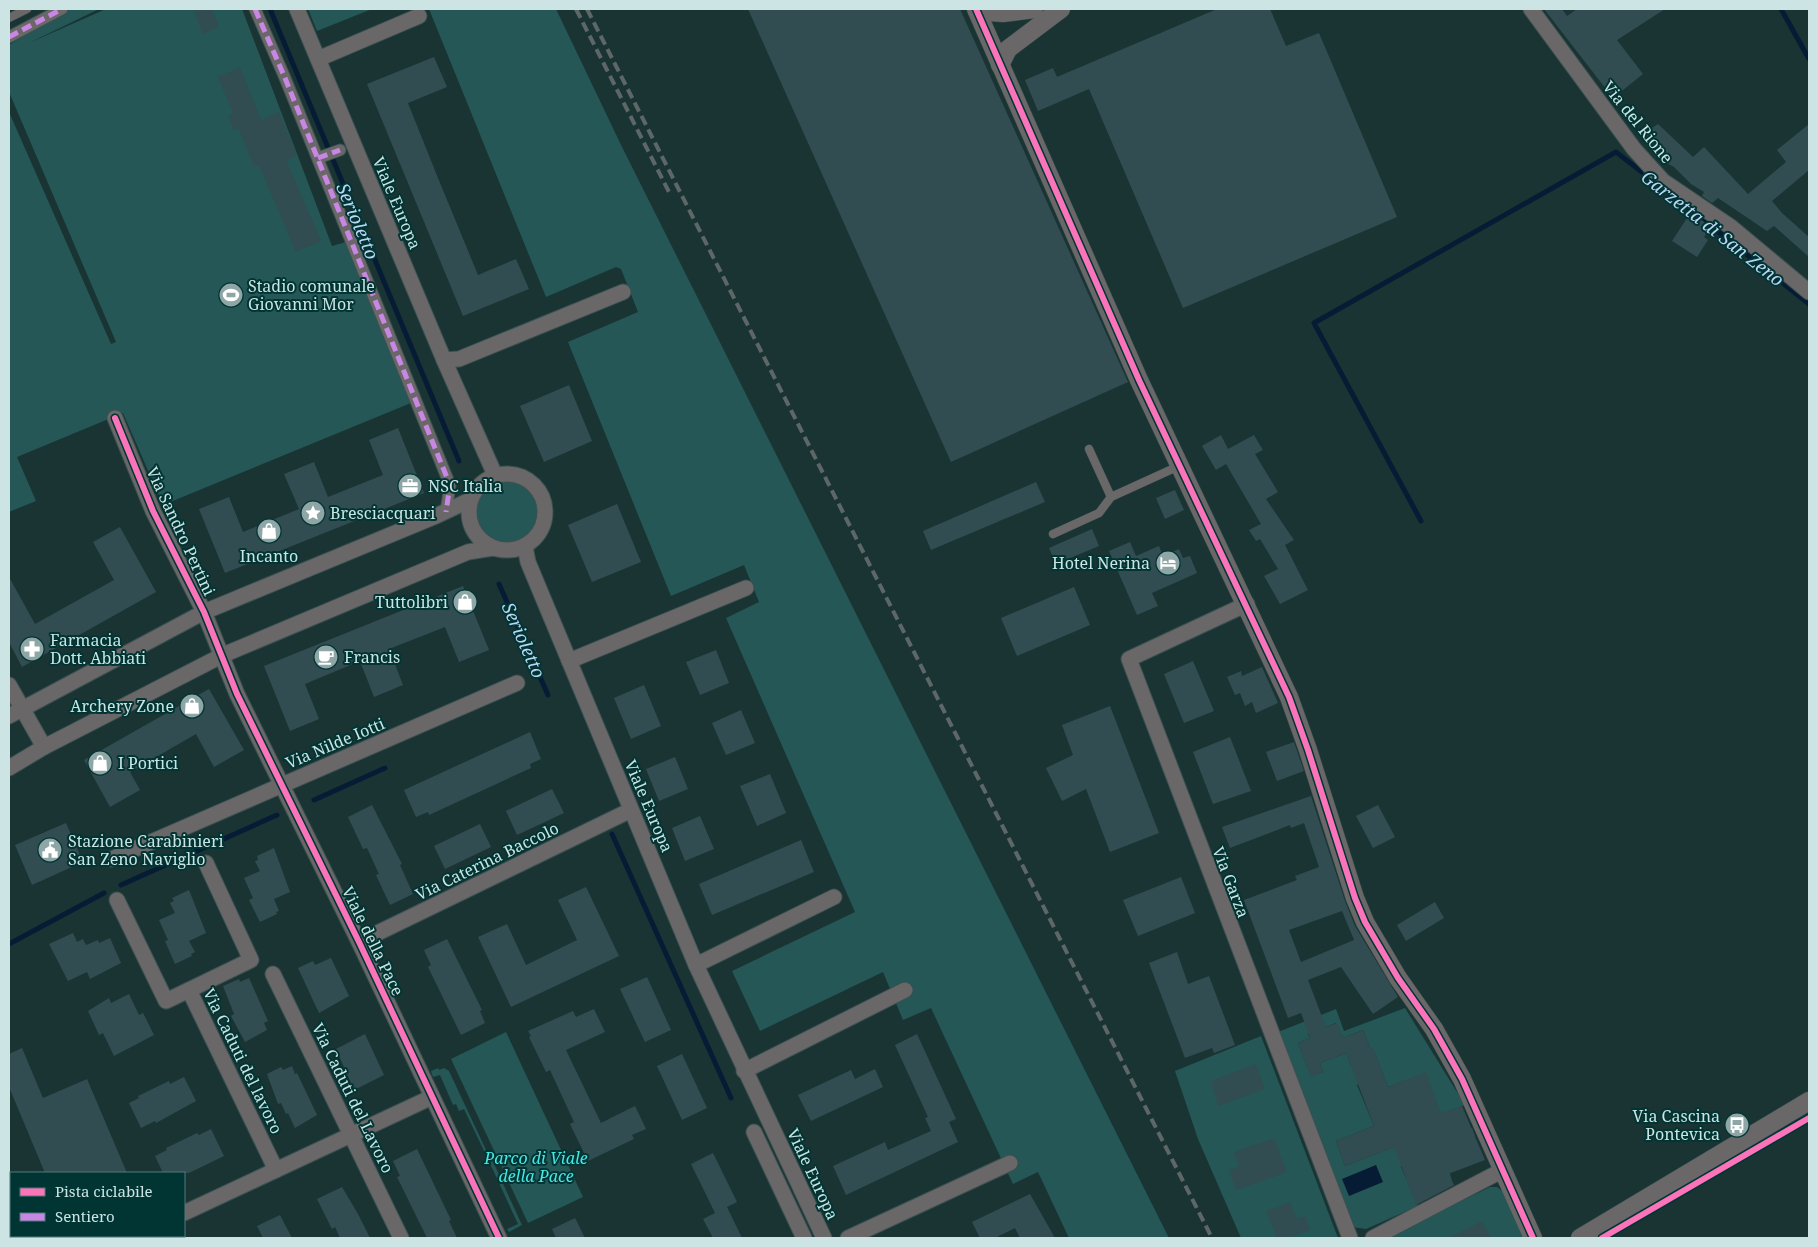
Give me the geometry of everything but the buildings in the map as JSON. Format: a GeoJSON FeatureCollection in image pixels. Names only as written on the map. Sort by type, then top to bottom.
{"type":"FeatureCollection","features":[{"type":"Feature","properties":{"kind":"street"},"geometry":{"type":"LineString","coordinates":[[9,38],[62,9]]}},
{"type":"Feature","properties":{"kind":"street"},"geometry":{"type":"LineString","coordinates":[[255,9],[320,157],[450,485],[446,512]]}},
{"type":"Feature","properties":{"kind":"street","name":"Viale Europa"},"geometry":{"type":"LineString","coordinates":[[297,9],[444,360],[495,475]]}},
{"type":"Feature","properties":{"kind":"street"},"geometry":{"type":"LineString","coordinates":[[1034,9],[1003,13],[976,10],[1179,466],[1247,604],[1289,697],[1308,750],[1355,898],[1365,922],[1398,978],[1434,1029],[1462,1079],[1501,1171],[1533,1238]]}},
{"type":"Feature","properties":{"kind":"street"},"geometry":{"type":"LineString","coordinates":[[1000,65],[1008,49],[1060,9]]}},
{"type":"Feature","properties":{"kind":"street","name":"Via del Rione"},"geometry":{"type":"LineString","coordinates":[[1531,9],[1634,149],[1663,181],[1731,227],[1809,292]]}},
{"type":"Feature","properties":{"kind":"street"},"geometry":{"type":"LineString","coordinates":[[318,59],[419,16]]}},
{"type":"Feature","properties":{"kind":"street"},"geometry":{"type":"LineString","coordinates":[[320,157],[338,150]]}},
{"type":"Feature","properties":{"kind":"street"},"geometry":{"type":"LineString","coordinates":[[444,360],[459,359],[623,292]]}},
{"type":"Feature","properties":{"kind":"street","name":"Via Sandro Pertini"},"geometry":{"type":"LineString","coordinates":[[115,418],[153,510],[204,612],[223,655]]}},
{"type":"Feature","properties":{"kind":"street"},"geometry":{"type":"LineString","coordinates":[[9,768],[44,747],[223,655],[468,552],[492,548],[509,551],[525,547],[539,535],[546,518],[545,499],[533,482],[515,473],[495,475],[480,484],[470,500],[469,519],[477,537],[492,548]]}},
{"type":"Feature","properties":{"kind":"street","name":"Via Sandro Pertini"},"geometry":{"type":"LineString","coordinates":[[15,712],[204,612],[446,512],[470,500]]}},
{"type":"Feature","properties":{"kind":"street","name":"Viale Europa"},"geometry":{"type":"LineString","coordinates":[[525,547],[528,562],[696,965],[744,1071],[824,1238]]}},
{"type":"Feature","properties":{"kind":"street"},"geometry":{"type":"LineString","coordinates":[[569,661],[746,588]]}},
{"type":"Feature","properties":{"kind":"street","name":"Via Garza"},"geometry":{"type":"LineString","coordinates":[[1247,604],[1128,659],[1292,1094],[1350,1238]]}},
{"type":"Feature","properties":{"kind":"street","name":"Viale della Pace"},"geometry":{"type":"LineString","coordinates":[[223,655],[237,694],[359,942],[499,1238]]}},
{"type":"Feature","properties":{"kind":"street","name":"Via Nilde Iotti"},"geometry":{"type":"LineString","coordinates":[[112,859],[517,684]]}},
{"type":"Feature","properties":{"kind":"street"},"geometry":{"type":"LineString","coordinates":[[9,685],[15,712],[44,747]]}},
{"type":"Feature","properties":{"kind":"street","name":"Via Caterina Baccolo"},"geometry":{"type":"LineString","coordinates":[[359,942],[631,810]]}},
{"type":"Feature","properties":{"kind":"street","name":"Via Caduti del lavoro"},"geometry":{"type":"LineString","coordinates":[[206,863],[251,960],[189,990],[276,1170]]}},
{"type":"Feature","properties":{"kind":"street"},"geometry":{"type":"LineString","coordinates":[[696,965],[834,897]]}},
{"type":"Feature","properties":{"kind":"street"},"geometry":{"type":"LineString","coordinates":[[117,900],[166,1001],[189,990]]}},
{"type":"Feature","properties":{"kind":"street","name":"Via Caduti del Lavoro"},"geometry":{"type":"LineString","coordinates":[[273,974],[401,1238]]}},
{"type":"Feature","properties":{"kind":"street"},"geometry":{"type":"LineString","coordinates":[[744,1071],[905,990]]}},
{"type":"Feature","properties":{"kind":"street","name":"Via Caduti del lavoro"},"geometry":{"type":"LineString","coordinates":[[185,1214],[432,1097]]}},
{"type":"Feature","properties":{"kind":"street"},"geometry":{"type":"LineString","coordinates":[[1580,1238],[1809,1101]]}},
{"type":"Feature","properties":{"kind":"street"},"geometry":{"type":"LineString","coordinates":[[754,1132],[804,1238]]}},
{"type":"Feature","properties":{"kind":"street","name":"Viale Europa"},"geometry":{"type":"LineString","coordinates":[[848,1238],[1010,1162]]}},
{"type":"Feature","properties":{"kind":"street"},"geometry":{"type":"LineString","coordinates":[[1373,1238],[1501,1171]]}},
{"type":"Feature","properties":{"kind":"lane"},"geometry":{"type":"LineString","coordinates":[[9,18],[27,9]]}},
{"type":"Feature","properties":{"kind":"lane"},"geometry":{"type":"LineString","coordinates":[[1089,449],[1111,497]]}},
{"type":"Feature","properties":{"kind":"lane"},"geometry":{"type":"LineString","coordinates":[[1053,534],[1099,512],[1111,497],[1179,466]]}},
{"type":"Feature","properties":{"kind":"green space","name":"Stadio comunale Giovanni Mor"},"geometry":{"type":"Polygon","coordinates":[[[68,9],[99,9],[29,43],[106,9],[242,9],[332,246],[346,242],[411,403],[163,505],[123,413],[17,457],[36,501],[9,512],[9,112],[111,344],[116,342],[9,92],[9,45],[68,9]]]}},
{"type":"Feature","properties":{"kind":"green space"},"geometry":{"type":"Polygon","coordinates":[[[308,9],[372,9],[317,31],[308,9]]]}},
{"type":"Feature","properties":{"kind":"green space"},"geometry":{"type":"Polygon","coordinates":[[[429,9],[556,9],[622,147],[1169,1238],[1069,1238],[1038,1172],[1013,1184],[931,1008],[903,1020],[883,972],[760,1031],[732,971],[855,912],[726,618],[759,602],[744,565],[671,596],[568,342],[638,312],[621,269],[616,267],[546,297],[429,9]]]}},
{"type":"Feature","properties":{"kind":"green space"},"geometry":{"type":"Polygon","coordinates":[[[507,480],[520,483],[530,490],[537,500],[540,513],[537,526],[530,536],[520,543],[507,546],[494,543],[484,536],[477,526],[474,513],[477,500],[484,490],[494,483],[507,480]]]}},
{"type":"Feature","properties":{"kind":"green space"},"geometry":{"type":"Polygon","coordinates":[[[1405,1008],[1465,1105],[1440,1114],[1463,1131],[1472,1128],[1475,1136],[1442,1149],[1453,1184],[1437,1192],[1426,1073],[1388,1087],[1373,1048],[1370,1048],[1363,1030],[1343,1038],[1336,1023],[1308,1034],[1310,1038],[1298,1043],[1311,1076],[1323,1072],[1320,1063],[1346,1053],[1351,1066],[1353,1065],[1360,1084],[1357,1085],[1374,1126],[1336,1141],[1345,1166],[1409,1141],[1401,1167],[1418,1206],[1366,1229],[1352,1227],[1273,1034],[1336,1009],[1344,1031],[1405,1008]]]}},
{"type":"Feature","properties":{"kind":"green space","name":"Parco di Viale della Pace"},"geometry":{"type":"Polygon","coordinates":[[[506,1032],[583,1197],[528,1223],[451,1059],[506,1032]]]}},
{"type":"Feature","properties":{"kind":"green space"},"geometry":{"type":"Polygon","coordinates":[[[1261,1036],[1338,1238],[1241,1238],[1198,1139],[1175,1071],[1261,1036]]]}},
{"type":"Feature","properties":{"kind":"green space"},"geometry":{"type":"Polygon","coordinates":[[[438,1068],[439,1070],[444,1068],[449,1071],[487,1152],[485,1153],[464,1109],[459,1111],[456,1104],[453,1105],[440,1075],[433,1077],[431,1071],[438,1068]]]}},
{"type":"Feature","properties":{"kind":"green space"},"geometry":{"type":"Polygon","coordinates":[[[490,1155],[522,1225],[509,1232],[507,1229],[518,1224],[487,1157],[490,1155]]]}},
{"type":"Feature","properties":{"kind":"green space"},"geometry":{"type":"Polygon","coordinates":[[[1490,1187],[1497,1187],[1502,1191],[1527,1238],[1385,1238],[1490,1187]]]}},
{"type":"Feature","properties":{"kind":"shaded area"},"geometry":{"type":"Polygon","coordinates":[[[1376,1165],[1383,1182],[1349,1196],[1342,1179],[1376,1165]]]}},
{"type":"Feature","properties":{"kind":"waterway","name":"Serioletto"},"geometry":{"type":"LineString","coordinates":[[270,9],[459,461]]}},
{"type":"Feature","properties":{"kind":"waterway"},"geometry":{"type":"LineString","coordinates":[[1781,9],[1809,59]]}},
{"type":"Feature","properties":{"kind":"waterway"},"geometry":{"type":"LineString","coordinates":[[1421,521],[1314,323],[1616,152],[1656,183]]}},
{"type":"Feature","properties":{"kind":"waterway","name":"Garzetta di San Zeno"},"geometry":{"type":"LineString","coordinates":[[1677,199],[1809,304]]}},
{"type":"Feature","properties":{"kind":"waterway","name":"Serioletto"},"geometry":{"type":"LineString","coordinates":[[499,584],[548,695]]}},
{"type":"Feature","properties":{"kind":"waterway","name":"Serioletto"},"geometry":{"type":"LineString","coordinates":[[314,800],[385,768]]}},
{"type":"Feature","properties":{"kind":"waterway","name":"Serioletto"},"geometry":{"type":"LineString","coordinates":[[121,885],[277,815]]}},
{"type":"Feature","properties":{"kind":"waterway"},"geometry":{"type":"LineString","coordinates":[[612,834],[731,1098]]}},
{"type":"Feature","properties":{"kind":"waterway","name":"Serioletto"},"geometry":{"type":"LineString","coordinates":[[9,944],[104,893]]}},
{"type":"Feature","properties":{"kind":"railway"},"geometry":{"type":"LineString","coordinates":[[576,9],[670,194]]}},
{"type":"Feature","properties":{"kind":"railway"},"geometry":{"type":"LineString","coordinates":[[587,9],[1212,1238]]}},
{"type":"Feature","properties":{"kind":"marked path"},"geometry":{"type":"LineString","coordinates":[[9,37],[62,9]]}},
{"type":"Feature","properties":{"kind":"marked path"},"geometry":{"type":"LineString","coordinates":[[255,9],[285,78],[450,485],[446,512]]}},
{"type":"Feature","properties":{"kind":"marked path"},"geometry":{"type":"LineString","coordinates":[[318,158],[340,150]]}},
{"type":"Feature","properties":{"kind":"cycle path"},"geometry":{"type":"LineString","coordinates":[[976,9],[1139,380],[1289,697],[1308,750],[1355,898],[1365,922],[1398,978],[1434,1029],[1462,1079],[1533,1238]]}},
{"type":"Feature","properties":{"kind":"cycle path"},"geometry":{"type":"LineString","coordinates":[[115,418],[153,511],[204,612],[237,694],[359,942],[499,1238]]}},
{"type":"Feature","properties":{"kind":"cycle path"},"geometry":{"type":"LineString","coordinates":[[1602,1238],[1809,1118]]}},
{"type":"Feature","properties":{"kind":"place","name":"Stadio comunale Giovanni Mor"},"geometry":{"type":"Point","coordinates":[231,295]}},
{"type":"Feature","properties":{"kind":"place","name":"NSC Italia"},"geometry":{"type":"Point","coordinates":[410,486]}},
{"type":"Feature","properties":{"kind":"place","name":"Bresciacquari"},"geometry":{"type":"Point","coordinates":[313,513]}},
{"type":"Feature","properties":{"kind":"place","name":"Incanto"},"geometry":{"type":"Point","coordinates":[269,531]}},
{"type":"Feature","properties":{"kind":"place","name":"Hotel Nerina"},"geometry":{"type":"Point","coordinates":[1168,563]}},
{"type":"Feature","properties":{"kind":"place","name":"Tuttolibri"},"geometry":{"type":"Point","coordinates":[465,602]}},
{"type":"Feature","properties":{"kind":"place","name":"Farmacia Dott. Abbiati"},"geometry":{"type":"Point","coordinates":[32,649]}},
{"type":"Feature","properties":{"kind":"place","name":"Francis"},"geometry":{"type":"Point","coordinates":[326,657]}},
{"type":"Feature","properties":{"kind":"place","name":"Archery Zone"},"geometry":{"type":"Point","coordinates":[192,706]}},
{"type":"Feature","properties":{"kind":"place","name":"I Portici"},"geometry":{"type":"Point","coordinates":[100,763]}},
{"type":"Feature","properties":{"kind":"place","name":"Stazione Carabinieri San Zeno Naviglio"},"geometry":{"type":"Point","coordinates":[50,850]}},
{"type":"Feature","properties":{"kind":"place","name":"Via Cascina Pontevica"},"geometry":{"type":"Point","coordinates":[1737,1125]}}]}
